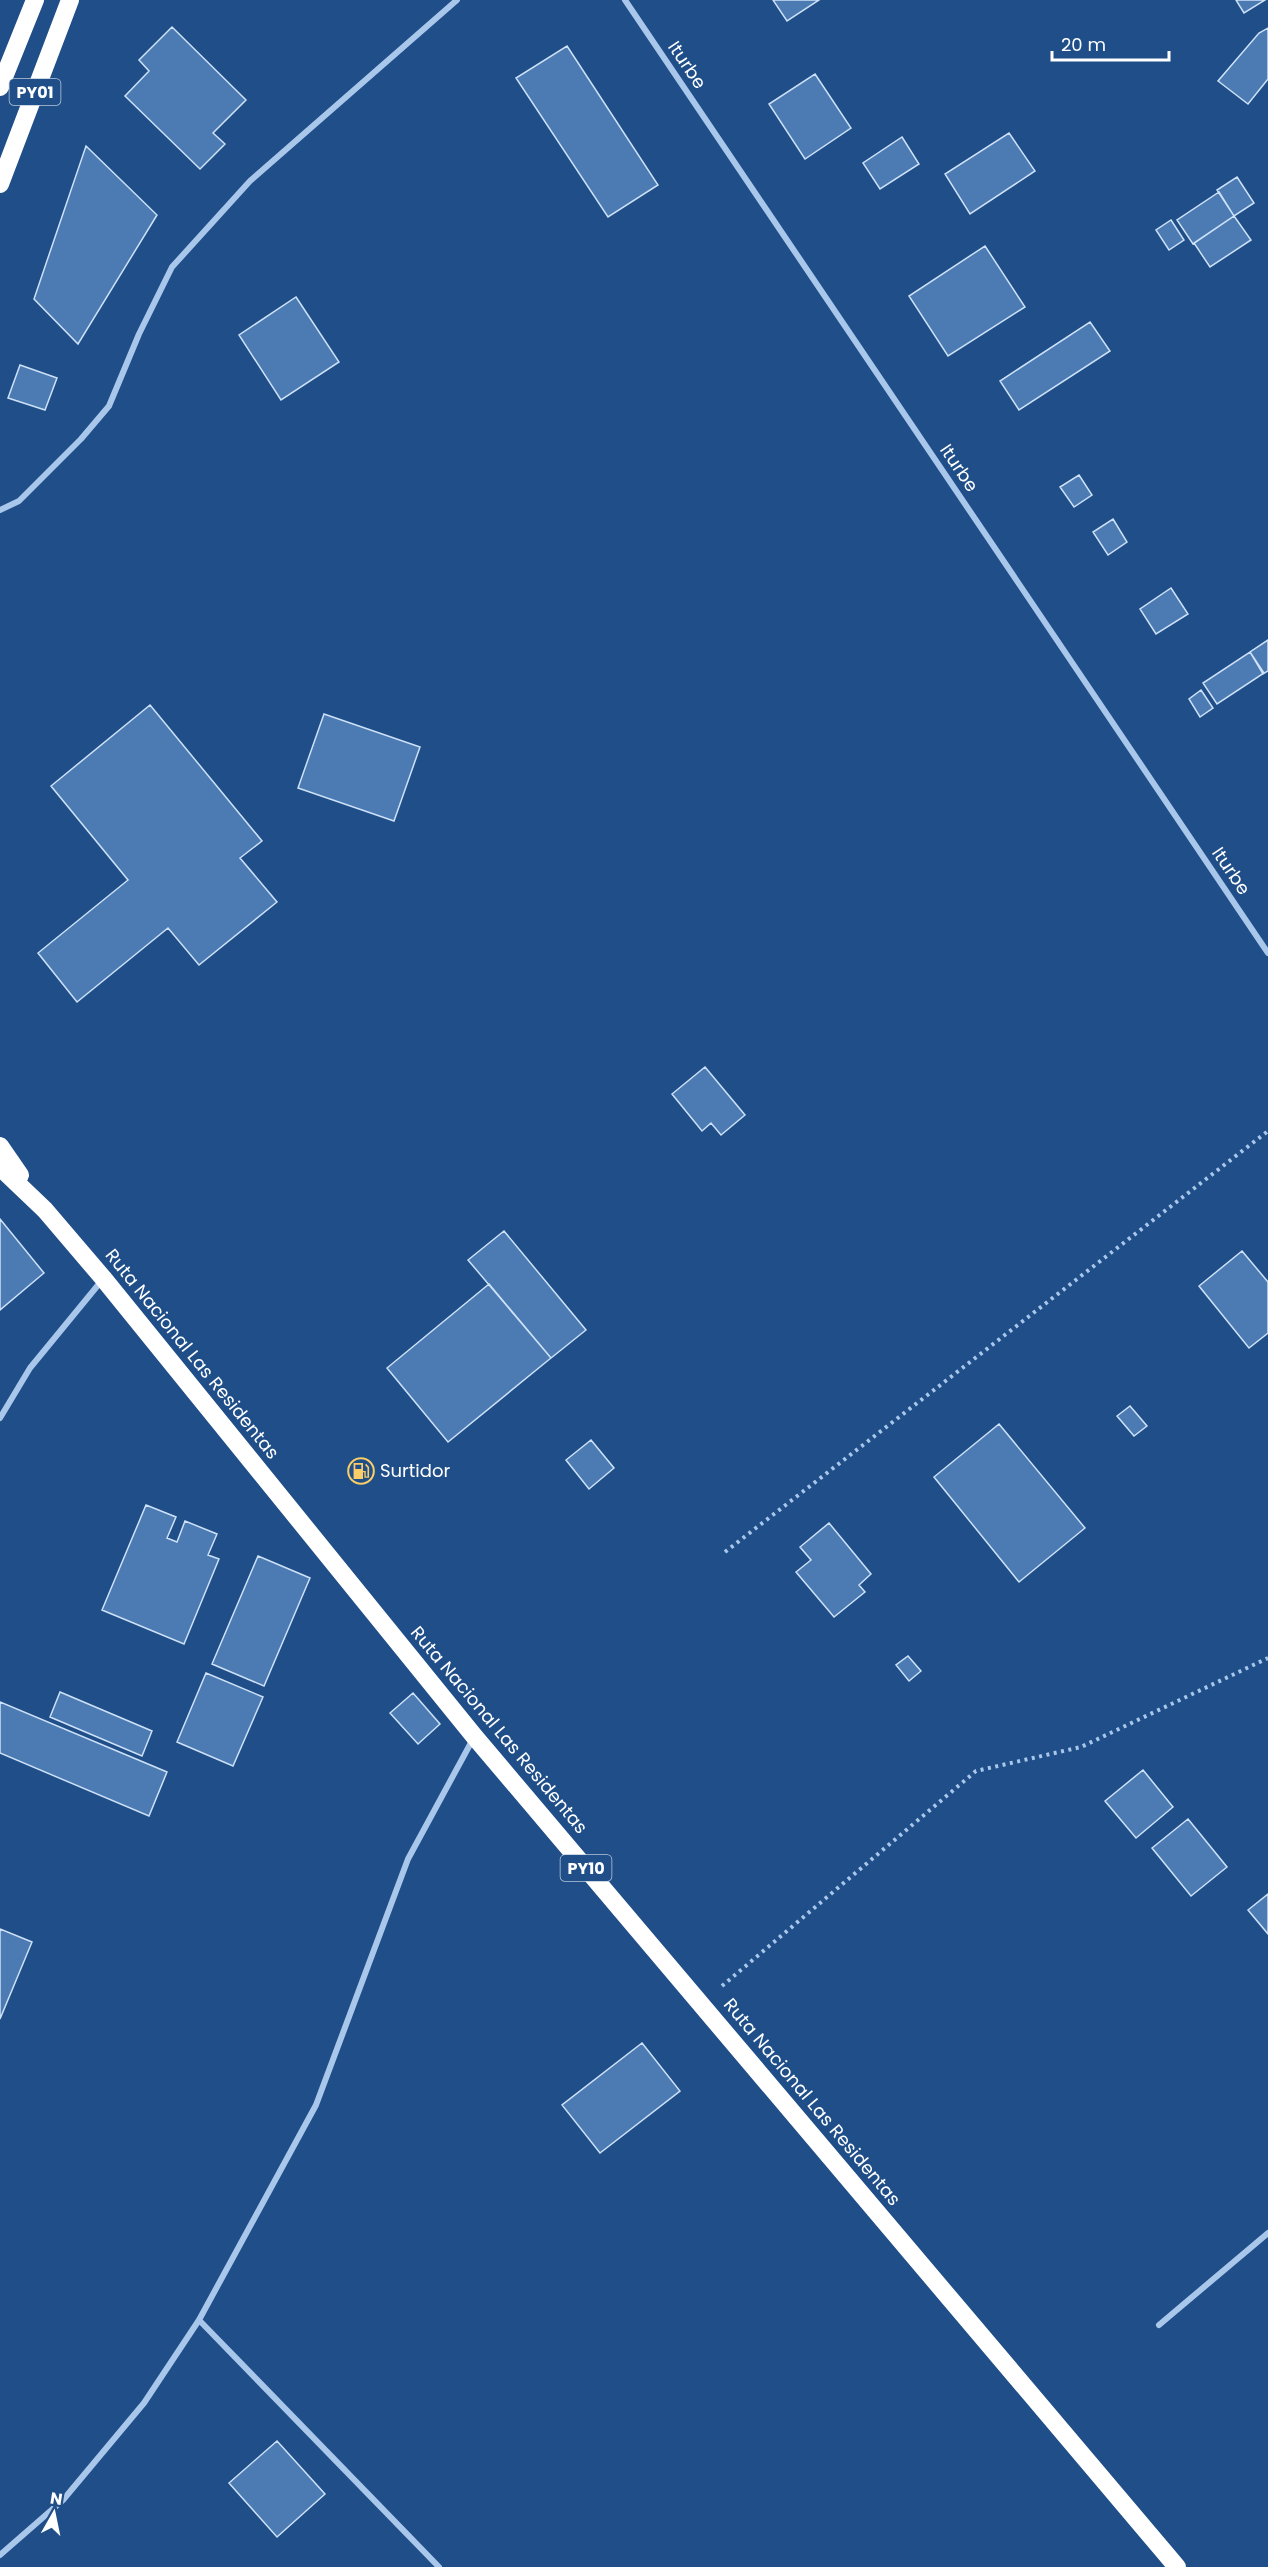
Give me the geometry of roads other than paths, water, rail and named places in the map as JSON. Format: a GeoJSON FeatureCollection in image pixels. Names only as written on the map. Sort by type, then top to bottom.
{"type":"FeatureCollection","features":[{"type":"Feature","properties":{"kind":"highway","name":"PY01"},"geometry":{"type":"LineString","coordinates":[[0,87],[35,0]]}},
{"type":"Feature","properties":{"kind":"highway","name":"PY01"},"geometry":{"type":"LineString","coordinates":[[0,184],[70,0]]}},
{"type":"Feature","properties":{"kind":"highway"},"geometry":{"type":"LineString","coordinates":[[0,1146],[45,1210]]}},
{"type":"Feature","properties":{"kind":"highway","name":"Ruta Nacional Las Residentas"},"geometry":{"type":"LineString","coordinates":[[0,1167],[45,1210],[103,1278],[474,1736],[1178,2567]]}},
{"type":"Feature","properties":{"kind":"street"},"geometry":{"type":"LineString","coordinates":[[0,510],[19,501],[81,439],[109,406],[139,334],[172,267],[180,258],[250,181],[457,0]]}},
{"type":"Feature","properties":{"kind":"street","name":"Iturbe"},"geometry":{"type":"LineString","coordinates":[[625,0],[1268,953]]}},
{"type":"Feature","properties":{"kind":"street"},"geometry":{"type":"LineString","coordinates":[[0,1418],[30,1368],[103,1278]]}},
{"type":"Feature","properties":{"kind":"street"},"geometry":{"type":"LineString","coordinates":[[0,2555],[63,2500],[144,2403],[200,2320],[316,2105],[408,1859],[474,1736]]}},
{"type":"Feature","properties":{"kind":"street"},"geometry":{"type":"LineString","coordinates":[[1159,2325],[1268,2233]]}},
{"type":"Feature","properties":{"kind":"street"},"geometry":{"type":"LineString","coordinates":[[200,2320],[439,2567]]}},
{"type":"Feature","properties":{"kind":"place","name":"Surtidor"},"geometry":{"type":"Point","coordinates":[361,1471]}}]}
